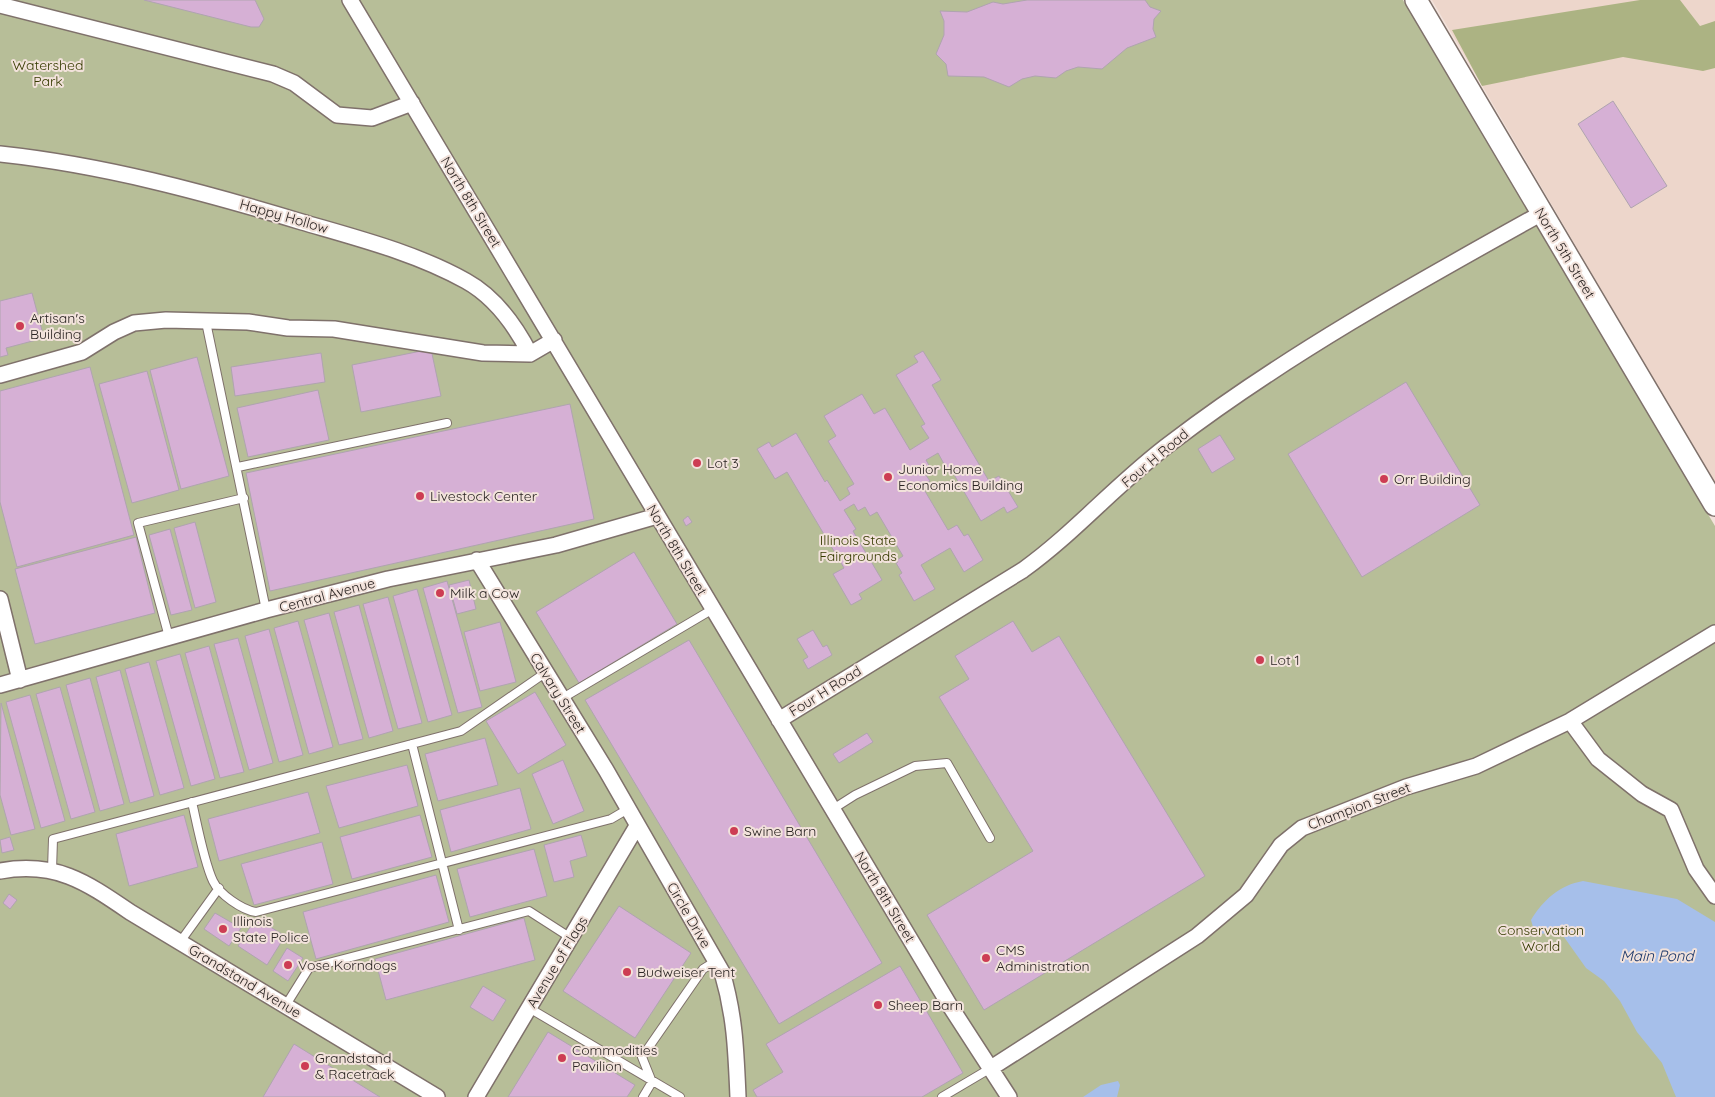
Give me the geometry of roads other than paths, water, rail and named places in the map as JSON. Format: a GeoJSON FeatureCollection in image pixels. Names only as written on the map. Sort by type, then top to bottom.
{"type":"FeatureCollection","features":[{"type":"Feature","properties":{"kind":"main road","name":"North 5th Street"},"geometry":{"type":"LineString","coordinates":[[1416,0],[1715,506]]}},
{"type":"Feature","properties":{"kind":"street","name":"North 8th Street"},"geometry":{"type":"LineString","coordinates":[[350,0],[950,1006],[1009,1097]]}},
{"type":"Feature","properties":{"kind":"street"},"geometry":{"type":"LineString","coordinates":[[0,5],[274,74],[294,84],[337,115],[372,118],[412,103]]}},
{"type":"Feature","properties":{"kind":"street","name":"Happy Hollow"},"geometry":{"type":"LineString","coordinates":[[0,154],[56,160],[194,190],[362,239],[414,258],[467,281],[493,301],[519,333],[530,354]]}},
{"type":"Feature","properties":{"kind":"street","name":"Four H Road"},"geometry":{"type":"LineString","coordinates":[[779,720],[1008,580],[1046,554],[1169,443],[1245,388],[1542,214]]}},
{"type":"Feature","properties":{"kind":"street"},"geometry":{"type":"LineString","coordinates":[[0,375],[82,352],[114,332],[134,323],[166,320],[248,322],[288,328],[334,329],[483,353],[530,354],[554,340]]}},
{"type":"Feature","properties":{"kind":"street","name":"Central Avenue"},"geometry":{"type":"LineString","coordinates":[[0,685],[266,610],[388,579],[556,545],[658,516]]}},
{"type":"Feature","properties":{"kind":"street","name":"Calvary Street"},"geometry":{"type":"LineString","coordinates":[[477,560],[637,826]]}},
{"type":"Feature","properties":{"kind":"street"},"geometry":{"type":"LineString","coordinates":[[0,599],[20,680]]}},
{"type":"Feature","properties":{"kind":"street","name":"Champion Street"},"geometry":{"type":"LineString","coordinates":[[991,1068],[1197,936],[1246,895],[1281,845],[1302,828],[1406,787],[1476,766],[1570,721],[1715,633]]}},
{"type":"Feature","properties":{"kind":"street"},"geometry":{"type":"LineString","coordinates":[[1570,721],[1598,760],[1642,794],[1672,810],[1696,869],[1715,896]]}},
{"type":"Feature","properties":{"kind":"street","name":"Avenue of Flags"},"geometry":{"type":"LineString","coordinates":[[476,1097],[637,826]]}},
{"type":"Feature","properties":{"kind":"street","name":"Circle Drive"},"geometry":{"type":"LineString","coordinates":[[637,826],[722,972],[732,1004],[736,1034],[738,1097]]}},
{"type":"Feature","properties":{"kind":"street","name":"Grandstand Avenue"},"geometry":{"type":"LineString","coordinates":[[0,871],[25,867],[52,870],[100,892],[437,1097]]}},
{"type":"Feature","properties":{"kind":"lane"},"geometry":{"type":"LineString","coordinates":[[206,322],[238,467],[266,610]]}},
{"type":"Feature","properties":{"kind":"lane"},"geometry":{"type":"LineString","coordinates":[[238,467],[447,423]]}},
{"type":"Feature","properties":{"kind":"lane"},"geometry":{"type":"LineString","coordinates":[[169,637],[138,523],[244,498]]}},
{"type":"Feature","properties":{"kind":"lane"},"geometry":{"type":"LineString","coordinates":[[562,699],[713,609]]}},
{"type":"Feature","properties":{"kind":"lane"},"geometry":{"type":"LineString","coordinates":[[52,870],[53,838],[461,731],[545,672]]}},
{"type":"Feature","properties":{"kind":"lane"},"geometry":{"type":"LineString","coordinates":[[412,744],[459,930]]}},
{"type":"Feature","properties":{"kind":"lane"},"geometry":{"type":"LineString","coordinates":[[833,809],[855,795],[915,766],[947,763],[990,838]]}},
{"type":"Feature","properties":{"kind":"lane"},"geometry":{"type":"LineString","coordinates":[[192,802],[213,882],[242,907],[256,912],[611,819],[628,809]]}},
{"type":"Feature","properties":{"kind":"lane"},"geometry":{"type":"LineString","coordinates":[[180,942],[219,888]]}},
{"type":"Feature","properties":{"kind":"lane"},"geometry":{"type":"LineString","coordinates":[[286,1005],[309,968],[530,912],[571,938]]}},
{"type":"Feature","properties":{"kind":"lane"},"geometry":{"type":"LineString","coordinates":[[652,1082],[642,1056],[703,970],[716,961]]}},
{"type":"Feature","properties":{"kind":"lane"},"geometry":{"type":"LineString","coordinates":[[529,1008],[680,1097]]}},
{"type":"Feature","properties":{"kind":"lane"},"geometry":{"type":"LineString","coordinates":[[942,1097],[991,1068]]}},
{"type":"Feature","properties":{"kind":"lane"},"geometry":{"type":"LineString","coordinates":[[643,1097],[652,1082]]}},
{"type":"Feature","properties":{"kind":"water","name":"Main Pond"},"geometry":{"type":"Polygon","coordinates":[[[1583,881],[1677,899],[1715,922],[1715,1097],[1676,1097],[1662,1063],[1637,1032],[1620,1001],[1604,981],[1586,968],[1564,937],[1555,933],[1535,934],[1531,920],[1541,906],[1553,894],[1567,886],[1583,881]]]}},
{"type":"Feature","properties":{"kind":"water"},"geometry":{"type":"Polygon","coordinates":[[[1118,1081],[1120,1085],[1117,1097],[1083,1097],[1101,1085],[1118,1081]]]}},
{"type":"Feature","properties":{"kind":"place","name":"Artisan's Building"},"geometry":{"type":"Point","coordinates":[20,326]}},
{"type":"Feature","properties":{"kind":"place","name":"Lot 3"},"geometry":{"type":"Point","coordinates":[697,463]}},
{"type":"Feature","properties":{"kind":"place","name":"Junior Home Economics Building"},"geometry":{"type":"Point","coordinates":[888,477]}},
{"type":"Feature","properties":{"kind":"place","name":"Orr Building"},"geometry":{"type":"Point","coordinates":[1384,479]}},
{"type":"Feature","properties":{"kind":"place","name":"Livestock Center"},"geometry":{"type":"Point","coordinates":[420,496]}},
{"type":"Feature","properties":{"kind":"place","name":"Milk a Cow"},"geometry":{"type":"Point","coordinates":[440,593]}},
{"type":"Feature","properties":{"kind":"place","name":"Lot 1"},"geometry":{"type":"Point","coordinates":[1260,660]}},
{"type":"Feature","properties":{"kind":"place","name":"Swine Barn"},"geometry":{"type":"Point","coordinates":[734,831]}},
{"type":"Feature","properties":{"kind":"place","name":"Illinois State Police"},"geometry":{"type":"Point","coordinates":[223,929]}},
{"type":"Feature","properties":{"kind":"place","name":"CMS Administration"},"geometry":{"type":"Point","coordinates":[986,958]}},
{"type":"Feature","properties":{"kind":"place","name":"Vose Korndogs"},"geometry":{"type":"Point","coordinates":[288,965]}},
{"type":"Feature","properties":{"kind":"place","name":"Budweiser Tent"},"geometry":{"type":"Point","coordinates":[627,972]}},
{"type":"Feature","properties":{"kind":"place","name":"Sheep Barn"},"geometry":{"type":"Point","coordinates":[878,1005]}},
{"type":"Feature","properties":{"kind":"place","name":"Commodities Pavilion"},"geometry":{"type":"Point","coordinates":[562,1058]}},
{"type":"Feature","properties":{"kind":"place","name":"Grandstand & Racetrack"},"geometry":{"type":"Point","coordinates":[305,1066]}},
{"type":"Feature","properties":{"kind":"park label","name":"Watershed Park"},"geometry":{"type":"Point","coordinates":[48,74]}},
{"type":"Feature","properties":{"kind":"park label","name":"Illinois State Fairgrounds"},"geometry":{"type":"Point","coordinates":[858,548]}},
{"type":"Feature","properties":{"kind":"park label","name":"Conservation World"},"geometry":{"type":"Point","coordinates":[1541,938]}}]}
